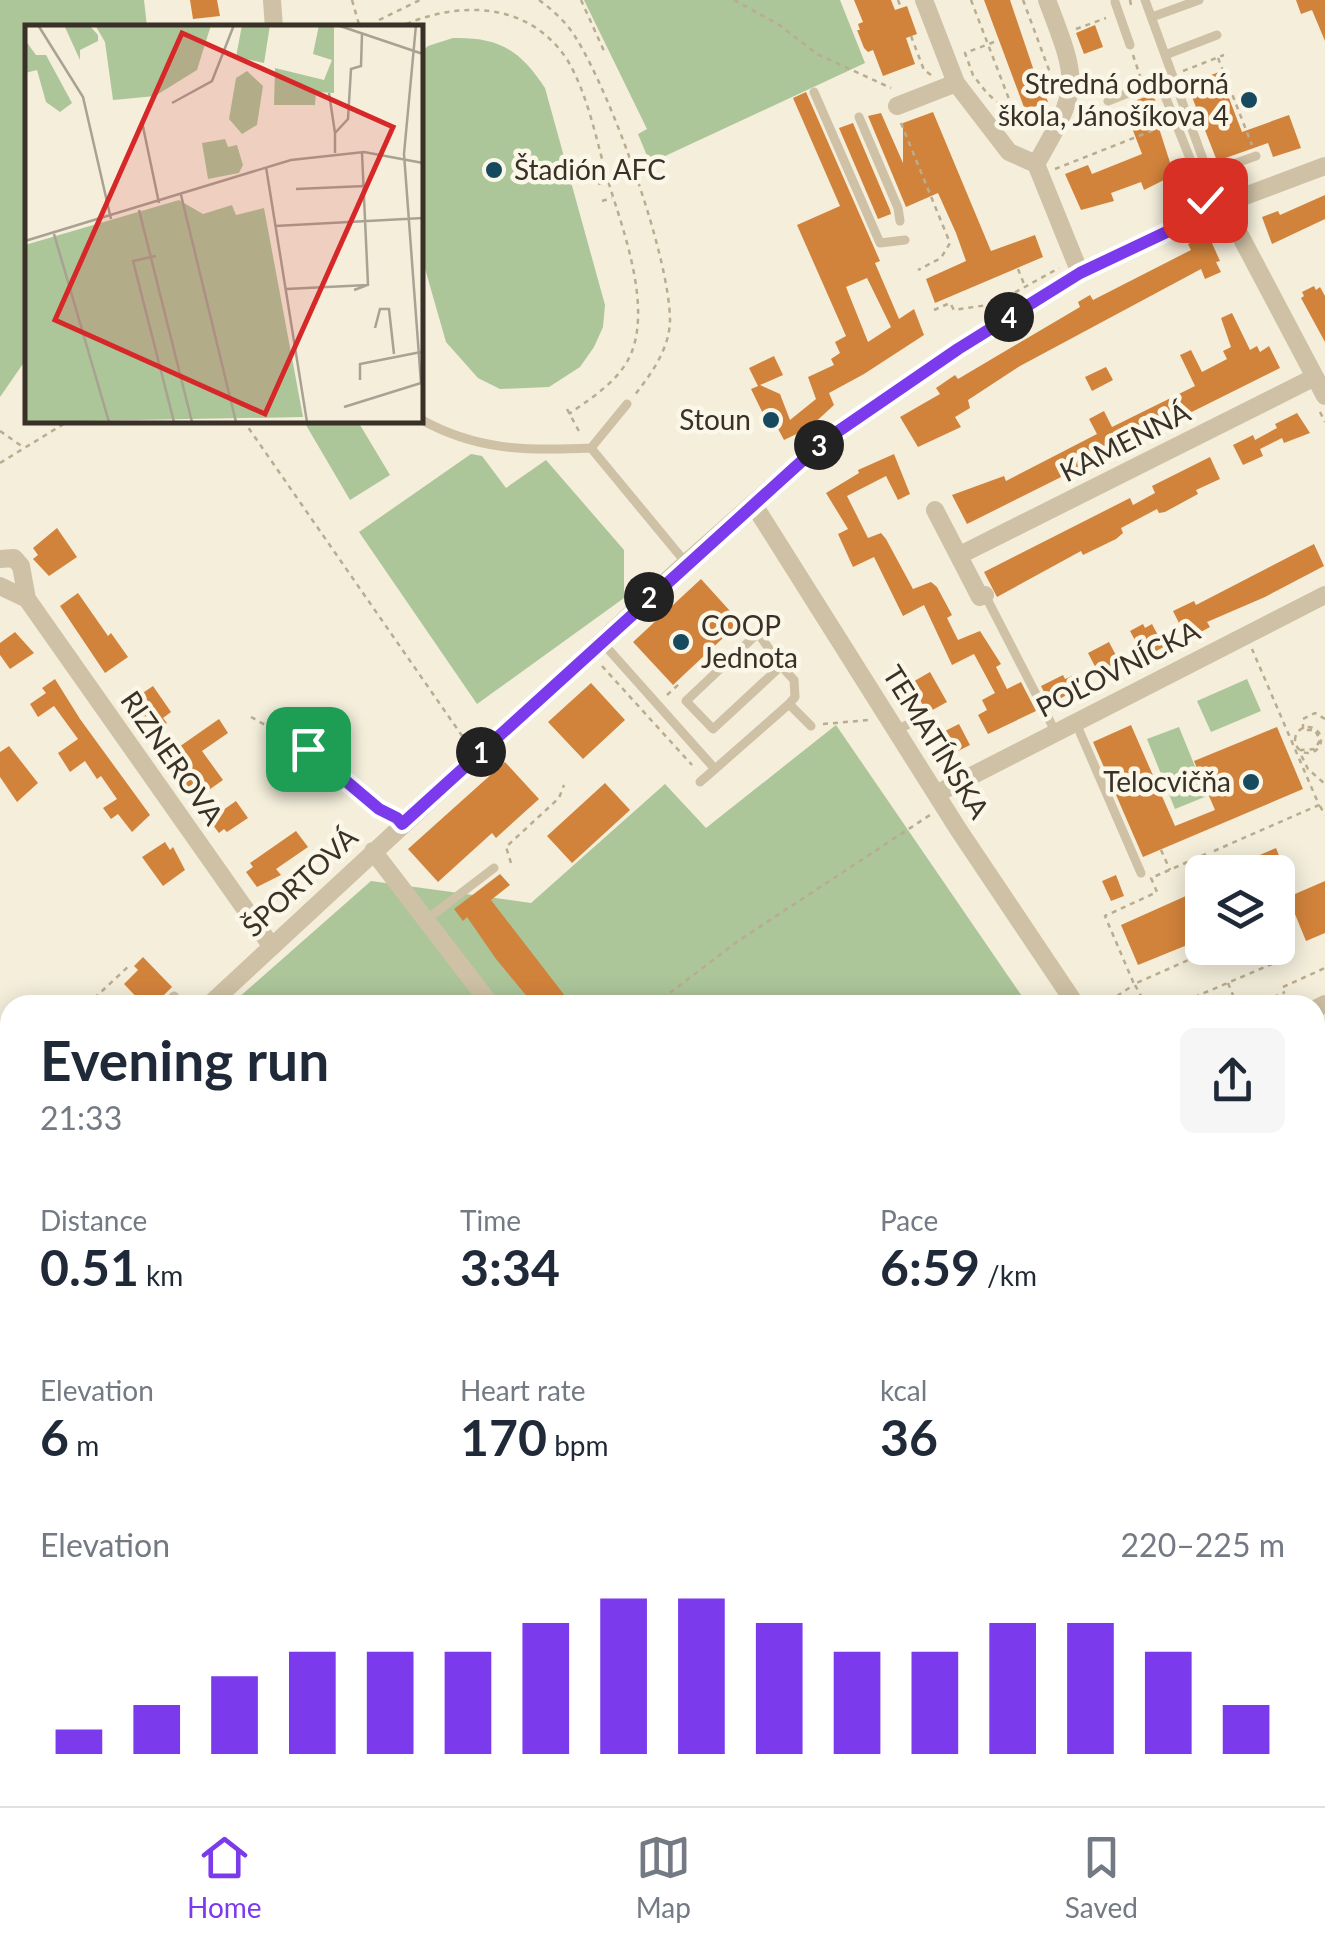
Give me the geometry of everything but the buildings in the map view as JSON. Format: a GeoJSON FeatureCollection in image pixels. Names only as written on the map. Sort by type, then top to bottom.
{"type":"FeatureCollection","features":[{"type":"Feature","properties":{"kind":"street"},"geometry":{"type":"LineString","coordinates":[[272,0],[274,25]]}},
{"type":"Feature","properties":{"kind":"street"},"geometry":{"type":"LineString","coordinates":[[924,0],[956,83],[1009,152],[1037,170],[1080,273]]}},
{"type":"Feature","properties":{"kind":"street"},"geometry":{"type":"LineString","coordinates":[[1037,170],[1067,111],[1071,72],[1047,0]]}},
{"type":"Feature","properties":{"kind":"street"},"geometry":{"type":"LineString","coordinates":[[904,103],[956,83]]}},
{"type":"Feature","properties":{"kind":"street","name":"ŠPORTOVÁ"},"geometry":{"type":"LineString","coordinates":[[220,995],[686,563],[754,506],[794,466],[866,411],[1080,273],[1217,208],[1325,166]]}},
{"type":"Feature","properties":{"kind":"street"},"geometry":{"type":"LineString","coordinates":[[1217,208],[1325,396]]}},
{"type":"Feature","properties":{"kind":"street","name":"KAMENNÁ"},"geometry":{"type":"LineString","coordinates":[[960,555],[1315,377]]}},
{"type":"Feature","properties":{"kind":"street","name":"TEMATÍNSKA"},"geometry":{"type":"LineString","coordinates":[[754,506],[936,794],[1069,995]]}},
{"type":"Feature","properties":{"kind":"street"},"geometry":{"type":"LineString","coordinates":[[935,510],[980,597],[985,595]]}},
{"type":"Feature","properties":{"kind":"street","name":"RIZNEROVA"},"geometry":{"type":"LineString","coordinates":[[0,560],[14,558],[21,566],[26,599],[272,947]]}},
{"type":"Feature","properties":{"kind":"street","name":"RIZNEROVA"},"geometry":{"type":"LineString","coordinates":[[0,586],[26,599]]}},
{"type":"Feature","properties":{"kind":"street","name":"POĽOVNÍCKA"},"geometry":{"type":"LineString","coordinates":[[936,794],[1325,594]]}},
{"type":"Feature","properties":{"kind":"street"},"geometry":{"type":"LineString","coordinates":[[372,851],[482,995]]}},
{"type":"Feature","properties":{"kind":"lane"},"geometry":{"type":"LineString","coordinates":[[1103,0],[1117,1],[1130,44]]}},
{"type":"Feature","properties":{"kind":"lane"},"geometry":{"type":"LineString","coordinates":[[1145,0],[1208,173],[1256,156]]}},
{"type":"Feature","properties":{"kind":"lane"},"geometry":{"type":"LineString","coordinates":[[1152,18],[1200,0]]}},
{"type":"Feature","properties":{"kind":"lane"},"geometry":{"type":"LineString","coordinates":[[1165,55],[1217,35]]}},
{"type":"Feature","properties":{"kind":"lane"},"geometry":{"type":"LineString","coordinates":[[1108,101],[1159,80],[1174,121],[1217,208]]}},
{"type":"Feature","properties":{"kind":"lane"},"geometry":{"type":"LineString","coordinates":[[814,92],[880,244],[905,240]]}},
{"type":"Feature","properties":{"kind":"lane"},"geometry":{"type":"LineString","coordinates":[[860,117],[900,221]]}},
{"type":"Feature","properties":{"kind":"lane"},"geometry":{"type":"LineString","coordinates":[[422,420],[451,436],[527,451],[591,448],[627,404]]}},
{"type":"Feature","properties":{"kind":"lane"},"geometry":{"type":"LineString","coordinates":[[591,448],[686,563]]}},
{"type":"Feature","properties":{"kind":"lane"},"geometry":{"type":"LineString","coordinates":[[985,595],[1056,731]]}},
{"type":"Feature","properties":{"kind":"lane"},"geometry":{"type":"LineString","coordinates":[[700,782],[789,704],[795,697],[794,680],[758,633],[686,701],[713,729],[782,666]]}},
{"type":"Feature","properties":{"kind":"lane"},"geometry":{"type":"LineString","coordinates":[[602,640],[715,769]]}},
{"type":"Feature","properties":{"kind":"lane"},"geometry":{"type":"LineString","coordinates":[[789,704],[811,726]]}},
{"type":"Feature","properties":{"kind":"lane"},"geometry":{"type":"LineString","coordinates":[[893,725],[914,721]]}},
{"type":"Feature","properties":{"kind":"lane"},"geometry":{"type":"LineString","coordinates":[[1075,721],[1140,873]]}},
{"type":"Feature","properties":{"kind":"lane"},"geometry":{"type":"LineString","coordinates":[[426,920],[494,868]]}},
{"type":"Feature","properties":{"kind":"path"},"geometry":{"type":"LineString","coordinates":[[352,0],[359,25]]}},
{"type":"Feature","properties":{"kind":"path"},"geometry":{"type":"LineString","coordinates":[[375,25],[420,0]]}},
{"type":"Feature","properties":{"kind":"path"},"geometry":{"type":"LineString","coordinates":[[581,0],[604,51]]}},
{"type":"Feature","properties":{"kind":"path"},"geometry":{"type":"LineString","coordinates":[[734,0],[778,24],[817,54],[904,103],[901,125],[950,243],[941,258],[918,270]]}},
{"type":"Feature","properties":{"kind":"path"},"geometry":{"type":"LineString","coordinates":[[898,0],[901,8]]}},
{"type":"Feature","properties":{"kind":"path"},"geometry":{"type":"LineString","coordinates":[[1023,0],[1052,79],[1049,80]]}},
{"type":"Feature","properties":{"kind":"path"},"geometry":{"type":"LineString","coordinates":[[1060,35],[1133,9],[1130,0]]}},
{"type":"Feature","properties":{"kind":"path"},"geometry":{"type":"LineString","coordinates":[[542,1],[576,38],[600,82],[660,256],[670,322],[655,370],[627,404]]}},
{"type":"Feature","properties":{"kind":"path"},"geometry":{"type":"LineString","coordinates":[[973,1],[1019,124]]}},
{"type":"Feature","properties":{"kind":"path"},"geometry":{"type":"LineString","coordinates":[[502,6],[551,36],[570,64],[587,108],[636,284],[637,327],[629,358],[604,389],[568,412],[578,431]]}},
{"type":"Feature","properties":{"kind":"path"},"geometry":{"type":"LineString","coordinates":[[401,25],[420,12]]}},
{"type":"Feature","properties":{"kind":"path"},"geometry":{"type":"LineString","coordinates":[[911,36],[924,70],[930,72],[937,90]]}},
{"type":"Feature","properties":{"kind":"path"},"geometry":{"type":"LineString","coordinates":[[991,44],[965,53],[973,75],[1022,126],[1049,116]]}},
{"type":"Feature","properties":{"kind":"path"},"geometry":{"type":"LineString","coordinates":[[1130,44],[1144,87]]}},
{"type":"Feature","properties":{"kind":"path"},"geometry":{"type":"LineString","coordinates":[[1172,76],[1224,55]]}},
{"type":"Feature","properties":{"kind":"path"},"geometry":{"type":"LineString","coordinates":[[1218,58],[1256,156]]}},
{"type":"Feature","properties":{"kind":"path"},"geometry":{"type":"LineString","coordinates":[[1037,170],[1174,121]]}},
{"type":"Feature","properties":{"kind":"path"},"geometry":{"type":"LineString","coordinates":[[598,184],[633,173]]}},
{"type":"Feature","properties":{"kind":"path"},"geometry":{"type":"LineString","coordinates":[[602,200],[613,197]]}},
{"type":"Feature","properties":{"kind":"path"},"geometry":{"type":"LineString","coordinates":[[1018,269],[1024,285]]}},
{"type":"Feature","properties":{"kind":"path"},"geometry":{"type":"LineString","coordinates":[[934,310],[950,303],[954,310],[994,304]]}},
{"type":"Feature","properties":{"kind":"path"},"geometry":{"type":"LineString","coordinates":[[0,464],[67,422]]}},
{"type":"Feature","properties":{"kind":"path"},"geometry":{"type":"LineString","coordinates":[[243,422],[471,748]]}},
{"type":"Feature","properties":{"kind":"path"},"geometry":{"type":"LineString","coordinates":[[0,430],[24,448]]}},
{"type":"Feature","properties":{"kind":"path"},"geometry":{"type":"LineString","coordinates":[[1250,643],[1325,815]]}},
{"type":"Feature","properties":{"kind":"path"},"geometry":{"type":"LineString","coordinates":[[592,666],[600,664],[692,765]]}},
{"type":"Feature","properties":{"kind":"path"},"geometry":{"type":"LineString","coordinates":[[666,696],[680,684],[677,681]]}},
{"type":"Feature","properties":{"kind":"path"},"geometry":{"type":"LineString","coordinates":[[1325,720],[1319,713],[1307,716],[1297,738],[1308,769],[1325,784]]}},
{"type":"Feature","properties":{"kind":"path"},"geometry":{"type":"LineString","coordinates":[[251,717],[308,749],[402,824]]}},
{"type":"Feature","properties":{"kind":"path"},"geometry":{"type":"LineString","coordinates":[[811,726],[845,720],[893,725]]}},
{"type":"Feature","properties":{"kind":"path"},"geometry":{"type":"LineString","coordinates":[[1303,729],[1322,734],[1316,750]]}},
{"type":"Feature","properties":{"kind":"path"},"geometry":{"type":"LineString","coordinates":[[1301,750],[1316,750],[1325,757]]}},
{"type":"Feature","properties":{"kind":"path"},"geometry":{"type":"LineString","coordinates":[[511,864],[506,847],[560,798],[564,785]]}},
{"type":"Feature","properties":{"kind":"path"},"geometry":{"type":"LineString","coordinates":[[1214,850],[1319,805]]}},
{"type":"Feature","properties":{"kind":"path"},"geometry":{"type":"LineString","coordinates":[[667,995],[738,941],[929,815]]}},
{"type":"Feature","properties":{"kind":"path"},"geometry":{"type":"LineString","coordinates":[[1161,850],[1170,870]]}},
{"type":"Feature","properties":{"kind":"path"},"geometry":{"type":"LineString","coordinates":[[1140,995],[1104,916],[1157,892],[1151,878],[1206,854]]}},
{"type":"Feature","properties":{"kind":"path"},"geometry":{"type":"LineString","coordinates":[[1118,995],[1185,962]]}},
{"type":"Feature","properties":{"kind":"path"},"geometry":{"type":"LineString","coordinates":[[98,995],[130,965]]}},
{"type":"Feature","properties":{"kind":"path"},"geometry":{"type":"LineString","coordinates":[[1199,995],[1270,965]]}},
{"type":"Feature","properties":{"kind":"path"},"geometry":{"type":"LineString","coordinates":[[1274,995],[1325,968]]}},
{"type":"Feature","properties":{"kind":"path"},"geometry":{"type":"LineString","coordinates":[[1228,983],[1233,995]]}},
{"type":"Feature","properties":{"kind":"green space"},"geometry":{"type":"Polygon","coordinates":[[[0,0],[144,0],[147,25],[25,25],[25,361],[0,397],[0,0]]]}},
{"type":"Feature","properties":{"kind":"green space"},"geometry":{"type":"Polygon","coordinates":[[[584,0],[840,0],[865,63],[650,163],[638,134],[647,129],[584,0]]]}},
{"type":"Feature","properties":{"kind":"green space","name":"Štadión AFC"},"geometry":{"type":"Polygon","coordinates":[[[453,38],[496,43],[527,64],[545,88],[605,305],[603,327],[594,347],[580,367],[549,387],[500,389],[478,378],[446,342],[422,258],[422,51],[453,38]]]}},
{"type":"Feature","properties":{"kind":"green space"},"geometry":{"type":"Polygon","coordinates":[[[304,422],[358,422],[390,475],[350,500],[304,422]]]}},
{"type":"Feature","properties":{"kind":"green space"},"geometry":{"type":"Polygon","coordinates":[[[471,454],[482,456],[506,488],[546,460],[624,550],[624,598],[477,704],[359,532],[471,454]]]}},
{"type":"Feature","properties":{"kind":"green space"},"geometry":{"type":"Polygon","coordinates":[[[1247,679],[1261,711],[1211,732],[1197,701],[1247,679]]]}},
{"type":"Feature","properties":{"kind":"green space"},"geometry":{"type":"Polygon","coordinates":[[[836,725],[1021,995],[241,995],[371,881],[531,903],[665,784],[706,828],[836,725]]]}},
{"type":"Feature","properties":{"kind":"green space"},"geometry":{"type":"Polygon","coordinates":[[[1179,727],[1207,796],[1175,809],[1147,739],[1179,727]]]}},
{"type":"Feature","properties":{"kind":"place","name":"Stredná odborná škola, Jánošíkova 4"},"geometry":{"type":"Point","coordinates":[1249,100]}},
{"type":"Feature","properties":{"kind":"place","name":"Štadión AFC"},"geometry":{"type":"Point","coordinates":[494,170]}},
{"type":"Feature","properties":{"kind":"place","name":"Stoun"},"geometry":{"type":"Point","coordinates":[771,420]}},
{"type":"Feature","properties":{"kind":"place","name":"COOP Jednota"},"geometry":{"type":"Point","coordinates":[681,642]}},
{"type":"Feature","properties":{"kind":"place","name":"Telocvičňa"},"geometry":{"type":"Point","coordinates":[1251,782]}},
{"type":"Feature","properties":{"kind":"route"},"geometry":{"type":"LineString","coordinates":[[308,749],[402,824],[824,441],[958,349],[1080,273],[1211,211],[1205,200]]}}]}
